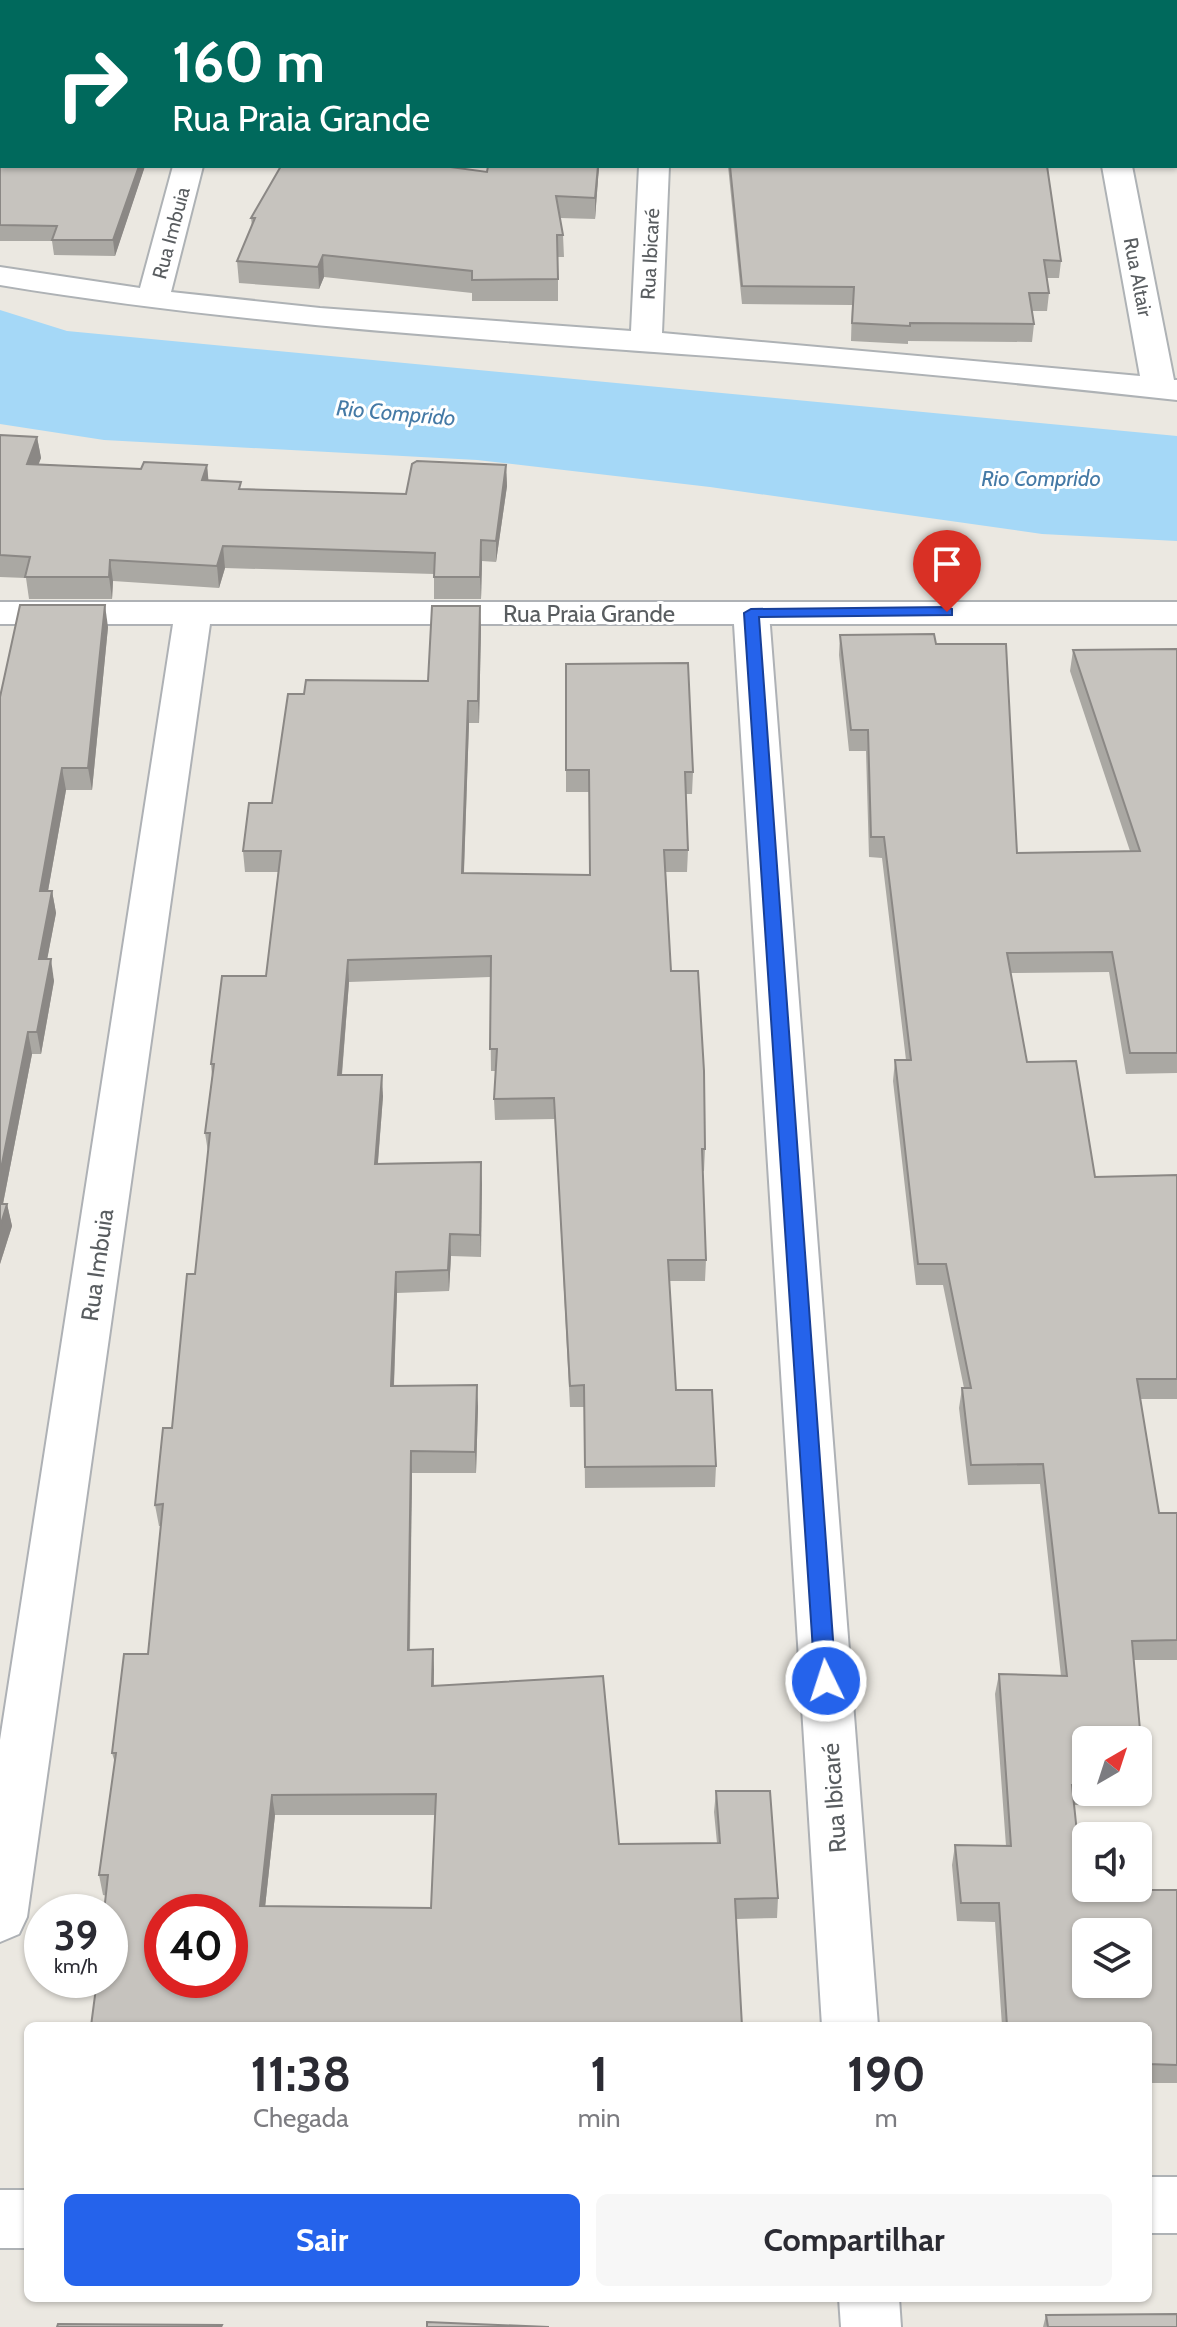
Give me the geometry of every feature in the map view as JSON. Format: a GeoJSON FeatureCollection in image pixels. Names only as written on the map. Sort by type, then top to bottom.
{"type":"FeatureCollection","features":[{"type":"Feature","properties":{"kind":"street","name":"Rua Imbuia"},"geometry":{"type":"LineString","coordinates":[[153,299],[187,168]]}},
{"type":"Feature","properties":{"kind":"street","name":"Rua Ibicaré"},"geometry":{"type":"LineString","coordinates":[[646,342],[654,168]]}},
{"type":"Feature","properties":{"kind":"street","name":"Rua Altair"},"geometry":{"type":"LineString","coordinates":[[1117,168],[1168,389]]}},
{"type":"Feature","properties":{"kind":"street"},"geometry":{"type":"LineString","coordinates":[[0,276],[153,299],[326,319],[646,342],[1168,389]]}},
{"type":"Feature","properties":{"kind":"street","name":"Rua Praia Grande"},"geometry":{"type":"LineString","coordinates":[[0,613],[1177,613]]}},
{"type":"Feature","properties":{"kind":"street","name":"Rua Imbuia"},"geometry":{"type":"LineString","coordinates":[[0,1917],[193,613]]}},
{"type":"Feature","properties":{"kind":"street","name":"Rua Ibicaré"},"geometry":{"type":"LineString","coordinates":[[751,613],[850,2022]]}},
{"type":"Feature","properties":{"kind":"street"},"geometry":{"type":"LineString","coordinates":[[1152,2205],[1177,2205]]}},
{"type":"Feature","properties":{"kind":"street"},"geometry":{"type":"LineString","coordinates":[[0,2219],[24,2219]]}},
{"type":"Feature","properties":{"kind":"street"},"geometry":{"type":"LineString","coordinates":[[869,2302],[871,2327]]}},
{"type":"Feature","properties":{"kind":"water","name":"Rio Comprido"},"geometry":{"type":"Polygon","coordinates":[[[0,310],[67,331],[1177,436],[1177,541],[1042,534],[710,487],[477,460],[104,440],[0,424],[0,310]]]}},
{"type":"Feature","properties":{"kind":"building"},"geometry":{"type":"Polygon","coordinates":[[[0,168],[138,168],[113,240],[52,240],[57,226],[0,225],[0,168]]]}},
{"type":"Feature","properties":{"kind":"building"},"geometry":{"type":"Polygon","coordinates":[[[280,168],[458,168],[487,172],[488,168],[598,168],[595,198],[556,196],[563,235],[557,235],[558,279],[472,280],[472,271],[323,255],[318,267],[237,261],[255,218],[251,218],[280,168]]]}},
{"type":"Feature","properties":{"kind":"building"},"geometry":{"type":"Polygon","coordinates":[[[730,168],[1047,168],[1061,261],[1044,260],[1049,293],[1029,293],[1034,324],[910,323],[910,326],[852,323],[854,287],[742,286],[730,168]]]}},
{"type":"Feature","properties":{"kind":"building"},"geometry":{"type":"Polygon","coordinates":[[[0,435],[37,437],[27,464],[141,469],[144,462],[207,465],[202,480],[241,482],[239,489],[406,494],[412,464],[417,461],[506,465],[496,541],[481,540],[480,577],[434,577],[435,553],[223,546],[217,566],[110,560],[109,577],[25,577],[30,557],[0,555],[0,435]]]}},
{"type":"Feature","properties":{"kind":"building"},"geometry":{"type":"Polygon","coordinates":[[[20,605],[105,605],[88,768],[62,768],[40,891],[52,891],[39,959],[51,959],[37,1032],[28,1032],[0,1174],[0,697],[20,605]]]}},
{"type":"Feature","properties":{"kind":"building"},"geometry":{"type":"Polygon","coordinates":[[[432,606],[480,606],[478,701],[468,701],[462,873],[590,875],[589,770],[566,770],[566,664],[688,663],[693,772],[685,772],[688,850],[664,850],[671,971],[698,971],[704,1071],[705,1149],[702,1149],[706,1260],[668,1260],[676,1390],[712,1390],[716,1466],[585,1467],[584,1385],[570,1386],[554,1098],[494,1099],[497,1049],[490,1049],[491,956],[348,960],[338,1075],[382,1075],[375,1164],[481,1162],[480,1235],[450,1234],[448,1270],[396,1272],[391,1386],[477,1385],[475,1452],[411,1451],[408,1650],[433,1649],[432,1686],[603,1676],[619,1844],[720,1843],[716,1791],[770,1791],[778,1898],[735,1899],[742,2022],[92,2022],[95,1998],[128,1998],[128,1894],[106,1894],[108,1875],[99,1875],[116,1753],[112,1753],[124,1654],[148,1654],[163,1504],[155,1505],[163,1428],[172,1428],[187,1274],[195,1274],[210,1133],[205,1133],[214,1064],[211,1064],[222,976],[266,976],[281,851],[243,851],[249,803],[272,803],[288,694],[304,694],[306,680],[428,681],[432,606]],[[436,1794],[272,1795],[260,1906],[431,1908],[436,1794]]]}},
{"type":"Feature","properties":{"kind":"building"},"geometry":{"type":"Polygon","coordinates":[[[934,634],[936,644],[1006,644],[1017,853],[1140,851],[1073,650],[1177,649],[1177,1053],[1130,1053],[1112,952],[1007,953],[1027,1062],[1076,1061],[1095,1177],[1177,1175],[1177,1379],[1137,1379],[1159,1513],[1177,1513],[1177,1640],[1132,1641],[1140,1726],[1072,1726],[1072,1806],[1076,1822],[1072,1822],[1072,1902],[1152,1902],[1152,1890],[1177,1890],[1177,2065],[1152,2064],[1152,2022],[1007,2022],[999,1903],[961,1903],[955,1845],[1011,1846],[999,1674],[1067,1676],[1043,1464],[971,1465],[962,1388],[971,1388],[946,1264],[918,1264],[895,1060],[911,1060],[884,837],[871,837],[868,730],[851,730],[840,635],[934,634]]]}},
{"type":"Feature","properties":{"kind":"building"},"geometry":{"type":"Polygon","coordinates":[[[0,1204],[7,1204],[0,1227],[0,1204]]]}},
{"type":"Feature","properties":{"kind":"building"},"geometry":{"type":"Polygon","coordinates":[[[1177,2314],[1177,2327],[1048,2327],[1046,2315],[1177,2314]]]}},
{"type":"Feature","properties":{"kind":"building"},"geometry":{"type":"Polygon","coordinates":[[[427,2322],[549,2327],[427,2327],[427,2322]]]}},
{"type":"Feature","properties":{"kind":"building"},"geometry":{"type":"Polygon","coordinates":[[[58,2324],[222,2325],[57,2327],[58,2324]]]}},
{"type":"Feature","properties":{"kind":"route"},"geometry":{"type":"LineString","coordinates":[[826,1681],[751,613],[947,612]]}}]}
